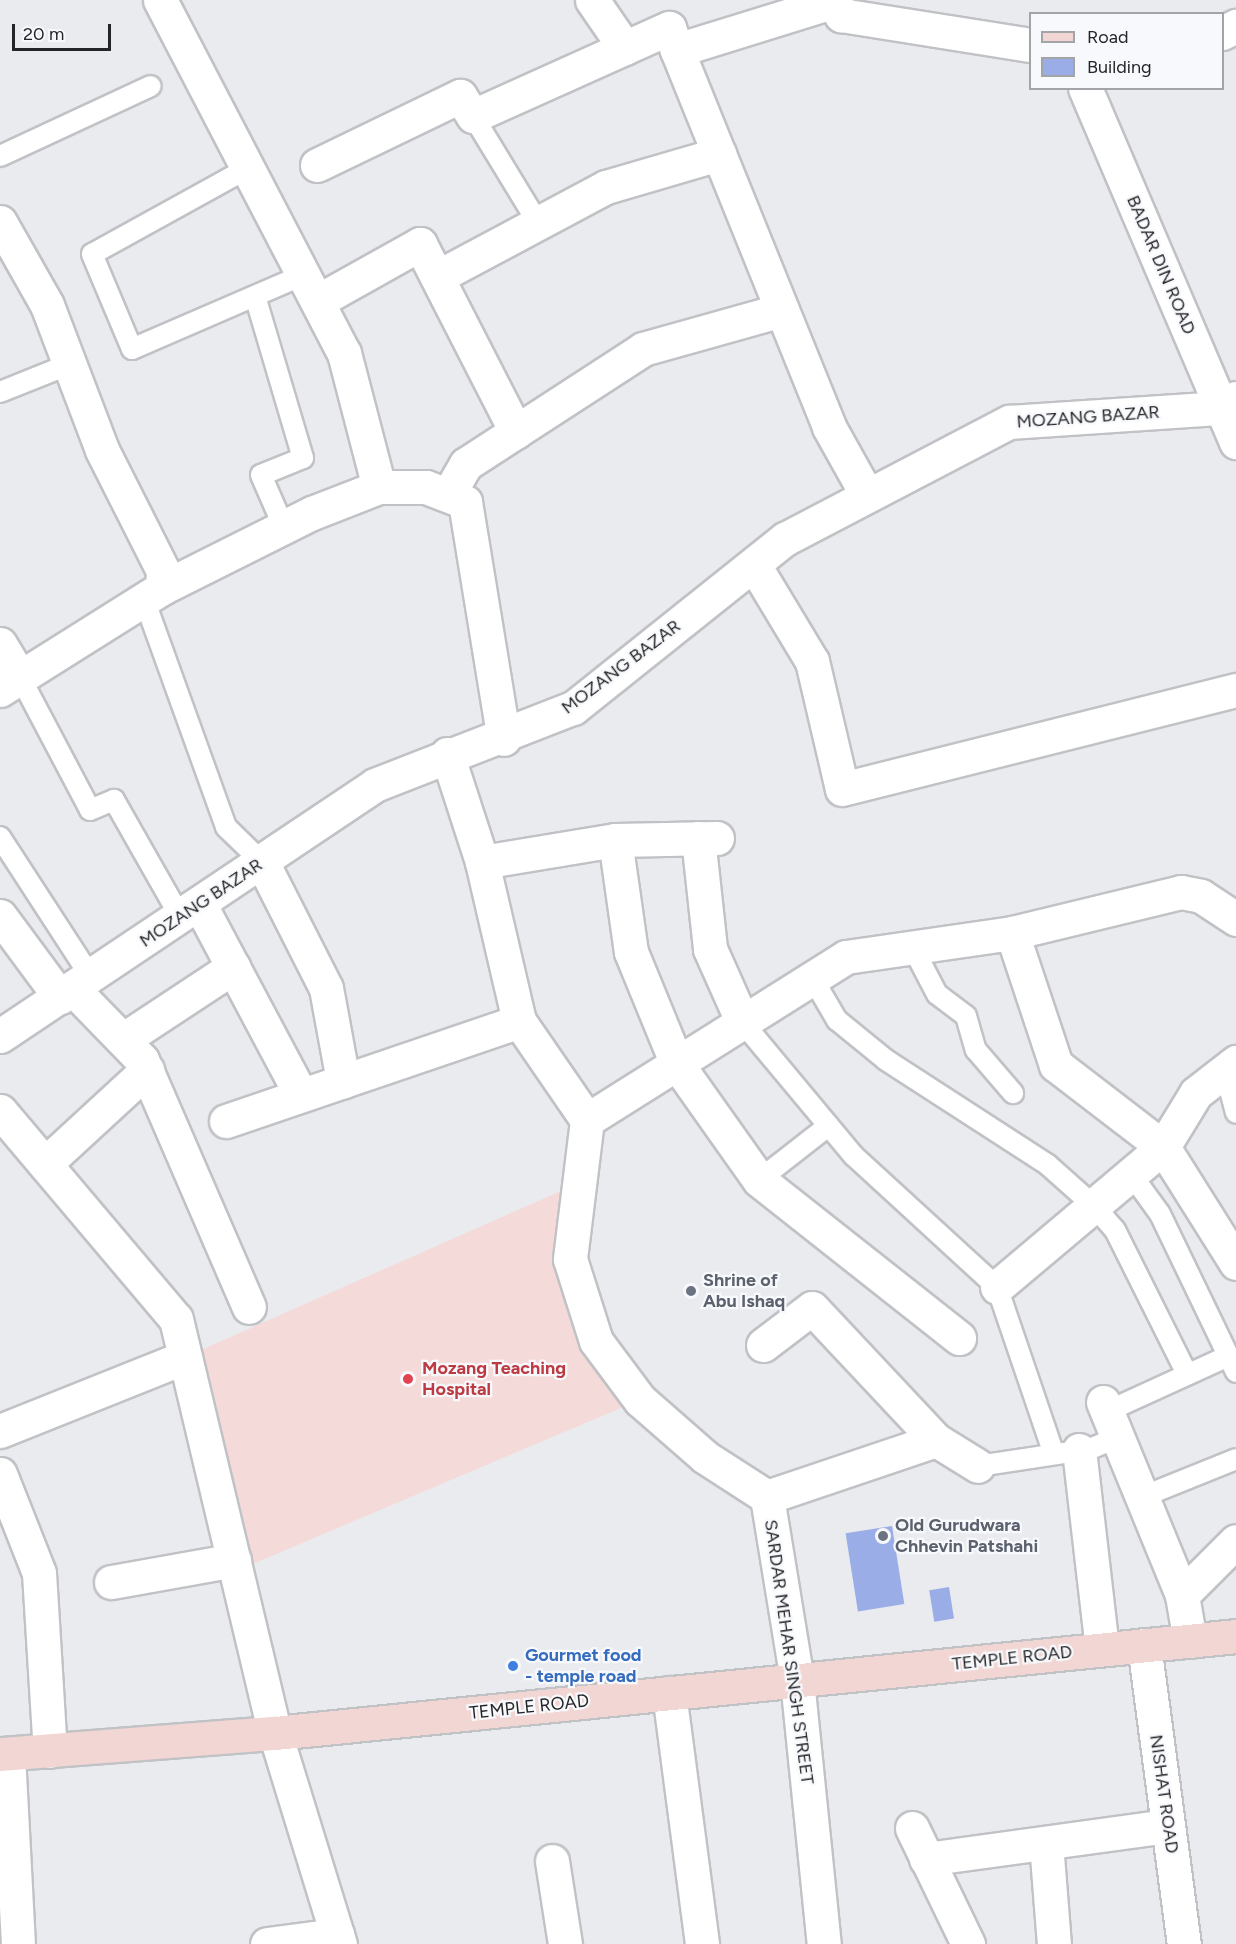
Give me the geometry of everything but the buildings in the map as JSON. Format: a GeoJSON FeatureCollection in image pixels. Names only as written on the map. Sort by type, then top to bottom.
{"type":"FeatureCollection","features":[{"type":"Feature","properties":{"kind":"street"},"geometry":{"type":"LineString","coordinates":[[160,0],[344,352],[379,487]]}},
{"type":"Feature","properties":{"kind":"street"},"geometry":{"type":"LineString","coordinates":[[592,0],[625,48]]}},
{"type":"Feature","properties":{"kind":"street"},"geometry":{"type":"LineString","coordinates":[[872,20],[898,0]]}},
{"type":"Feature","properties":{"kind":"street"},"geometry":{"type":"LineString","coordinates":[[677,50],[834,1],[841,15],[1029,45]]}},
{"type":"Feature","properties":{"kind":"street"},"geometry":{"type":"LineString","coordinates":[[317,165],[460,96],[473,116],[669,28],[829,427],[867,495]]}},
{"type":"Feature","properties":{"kind":"street","name":"BADAR DIN ROAD"},"geometry":{"type":"LineString","coordinates":[[1094,91],[1229,403],[1236,442]]}},
{"type":"Feature","properties":{"kind":"street"},"geometry":{"type":"LineString","coordinates":[[439,276],[606,187],[719,154]]}},
{"type":"Feature","properties":{"kind":"street"},"geometry":{"type":"LineString","coordinates":[[0,222],[47,305],[102,450],[163,571],[153,593]]}},
{"type":"Feature","properties":{"kind":"street"},"geometry":{"type":"LineString","coordinates":[[310,288],[420,244],[439,276],[516,432]]}},
{"type":"Feature","properties":{"kind":"street"},"geometry":{"type":"LineString","coordinates":[[448,495],[466,464],[643,349],[782,310]]}},
{"type":"Feature","properties":{"kind":"street","name":"MOZANG BAZAR"},"geometry":{"type":"LineString","coordinates":[[0,1036],[75,988],[375,785],[447,754],[504,739],[573,708],[785,539],[867,495],[1009,422],[1229,403]]}},
{"type":"Feature","properties":{"kind":"street"},"geometry":{"type":"LineString","coordinates":[[0,644],[10,683],[153,593],[285,530],[312,513],[379,487],[426,487],[465,502],[504,739]]}},
{"type":"Feature","properties":{"kind":"street"},"geometry":{"type":"LineString","coordinates":[[754,565],[812,661],[842,789],[1236,690]]}},
{"type":"Feature","properties":{"kind":"street"},"geometry":{"type":"LineString","coordinates":[[447,754],[482,862],[519,1022],[587,1120],[846,957],[914,950],[1012,933],[1180,892],[1201,896],[1236,919]]}},
{"type":"Feature","properties":{"kind":"street"},"geometry":{"type":"LineString","coordinates":[[482,862],[615,840],[708,838],[710,949],[743,1023]]}},
{"type":"Feature","properties":{"kind":"street"},"geometry":{"type":"LineString","coordinates":[[615,840],[631,952],[677,1064],[759,1180],[959,1338]]}},
{"type":"Feature","properties":{"kind":"street"},"geometry":{"type":"LineString","coordinates":[[262,862],[326,988],[343,1082]]}},
{"type":"Feature","properties":{"kind":"street"},"geometry":{"type":"LineString","coordinates":[[190,911],[233,967],[301,1095]]}},
{"type":"Feature","properties":{"kind":"street"},"geometry":{"type":"LineString","coordinates":[[0,916],[124,1039],[147,1070],[249,1307]]}},
{"type":"Feature","properties":{"kind":"street"},"geometry":{"type":"LineString","coordinates":[[1012,933],[1056,1065],[1163,1147],[1235,1257]]}},
{"type":"Feature","properties":{"kind":"street"},"geometry":{"type":"LineString","coordinates":[[124,1039],[233,967]]}},
{"type":"Feature","properties":{"kind":"street"},"geometry":{"type":"LineString","coordinates":[[226,1121],[519,1022]]}},
{"type":"Feature","properties":{"kind":"street"},"geometry":{"type":"LineString","coordinates":[[997,1287],[1163,1147],[1196,1093],[1230,1067]]}},
{"type":"Feature","properties":{"kind":"street"},"geometry":{"type":"LineString","coordinates":[[45,1164],[147,1070]]}},
{"type":"Feature","properties":{"kind":"street","name":"SARDAR MEHAR SINGH STREET"},"geometry":{"type":"LineString","coordinates":[[587,1120],[570,1259],[596,1341],[640,1400],[705,1457],[767,1497],[797,1680],[824,1944]]}},
{"type":"Feature","properties":{"kind":"street"},"geometry":{"type":"LineString","coordinates":[[6,1128],[45,1164],[176,1319],[275,1732],[339,1940],[267,1944]]}},
{"type":"Feature","properties":{"kind":"street"},"geometry":{"type":"LineString","coordinates":[[763,1345],[812,1308],[936,1440],[978,1466]]}},
{"type":"Feature","properties":{"kind":"street"},"geometry":{"type":"LineString","coordinates":[[0,1431],[185,1357]]}},
{"type":"Feature","properties":{"kind":"street"},"geometry":{"type":"LineString","coordinates":[[1110,1417],[1182,1595],[1190,1641]]}},
{"type":"Feature","properties":{"kind":"street"},"geometry":{"type":"LineString","coordinates":[[767,1497],[936,1440]]}},
{"type":"Feature","properties":{"kind":"street"},"geometry":{"type":"LineString","coordinates":[[1066,1452],[1102,1649]]}},
{"type":"Feature","properties":{"kind":"street"},"geometry":{"type":"LineString","coordinates":[[0,1474],[8,1521],[39,1573],[50,1751]]}},
{"type":"Feature","properties":{"kind":"street"},"geometry":{"type":"LineString","coordinates":[[1182,1595],[1236,1542]]}},
{"type":"Feature","properties":{"kind":"street"},"geometry":{"type":"LineString","coordinates":[[111,1582],[234,1560]]}},
{"type":"Feature","properties":{"kind":"street","name":"TEMPLE ROAD"},"geometry":{"type":"LineString","coordinates":[[4,1754],[275,1732],[1236,1636]]}},
{"type":"Feature","properties":{"kind":"street","name":"NISHAT ROAD"},"geometry":{"type":"LineString","coordinates":[[1144,1645],[1184,1944]]}},
{"type":"Feature","properties":{"kind":"street"},"geometry":{"type":"LineString","coordinates":[[669,1693],[702,1944]]}},
{"type":"Feature","properties":{"kind":"street"},"geometry":{"type":"LineString","coordinates":[[4,1754],[18,1944]]}},
{"type":"Feature","properties":{"kind":"street"},"geometry":{"type":"LineString","coordinates":[[926,1859],[1168,1826]]}},
{"type":"Feature","properties":{"kind":"street"},"geometry":{"type":"LineString","coordinates":[[912,1828],[968,1944]]}},
{"type":"Feature","properties":{"kind":"street"},"geometry":{"type":"LineString","coordinates":[[1046,1843],[1054,1944]]}},
{"type":"Feature","properties":{"kind":"street"},"geometry":{"type":"LineString","coordinates":[[552,1861],[565,1944]]}},
{"type":"Feature","properties":{"kind":"lane"},"geometry":{"type":"LineString","coordinates":[[0,156],[151,86]]}},
{"type":"Feature","properties":{"kind":"lane"},"geometry":{"type":"LineString","coordinates":[[473,116],[538,223]]}},
{"type":"Feature","properties":{"kind":"lane"},"geometry":{"type":"LineString","coordinates":[[248,168],[92,254],[132,349],[255,296],[310,288]]}},
{"type":"Feature","properties":{"kind":"lane"},"geometry":{"type":"LineString","coordinates":[[255,296],[303,458],[261,475],[285,530]]}},
{"type":"Feature","properties":{"kind":"lane"},"geometry":{"type":"LineString","coordinates":[[0,392],[70,364]]}},
{"type":"Feature","properties":{"kind":"lane"},"geometry":{"type":"LineString","coordinates":[[153,593],[226,827],[262,862]]}},
{"type":"Feature","properties":{"kind":"lane"},"geometry":{"type":"LineString","coordinates":[[10,683],[90,810],[114,800],[190,911]]}},
{"type":"Feature","properties":{"kind":"lane"},"geometry":{"type":"LineString","coordinates":[[0,837],[75,988]]}},
{"type":"Feature","properties":{"kind":"lane"},"geometry":{"type":"LineString","coordinates":[[914,950],[937,994],[966,1016],[976,1050],[1013,1092]]}},
{"type":"Feature","properties":{"kind":"lane"},"geometry":{"type":"LineString","coordinates":[[813,979],[837,1020],[886,1060],[1048,1165],[1094,1206],[1115,1230],[1187,1374]]}},
{"type":"Feature","properties":{"kind":"lane"},"geometry":{"type":"LineString","coordinates":[[743,1023],[854,1156],[997,1287],[1066,1452]]}},
{"type":"Feature","properties":{"kind":"lane"},"geometry":{"type":"LineString","coordinates":[[1230,1067],[1236,1113]]}},
{"type":"Feature","properties":{"kind":"lane"},"geometry":{"type":"LineString","coordinates":[[759,1180],[828,1126]]}},
{"type":"Feature","properties":{"kind":"lane"},"geometry":{"type":"LineString","coordinates":[[978,1466],[1066,1452],[1110,1417],[1187,1374],[1232,1364],[1160,1214],[1131,1174]]}},
{"type":"Feature","properties":{"kind":"lane"},"geometry":{"type":"LineString","coordinates":[[1142,1497],[1236,1459]]}},
{"type":"Feature","properties":{"kind":"shaded area","name":"Mozang Teaching Hospital"},"geometry":{"type":"Polygon","coordinates":[[[579,1183],[570,1259],[640,1400],[236,1571],[185,1357],[579,1183]]]}},
{"type":"Feature","properties":{"kind":"place","name":"Shrine of Abu Ishaq"},"geometry":{"type":"Point","coordinates":[691,1291]}},
{"type":"Feature","properties":{"kind":"place","name":"Mozang Teaching Hospital"},"geometry":{"type":"Point","coordinates":[408,1379]}},
{"type":"Feature","properties":{"kind":"place","name":"Old Gurudwara Chhevin Patshahi"},"geometry":{"type":"Point","coordinates":[883,1536]}},
{"type":"Feature","properties":{"kind":"place","name":"Gourmet food - temple road"},"geometry":{"type":"Point","coordinates":[513,1666]}}]}
